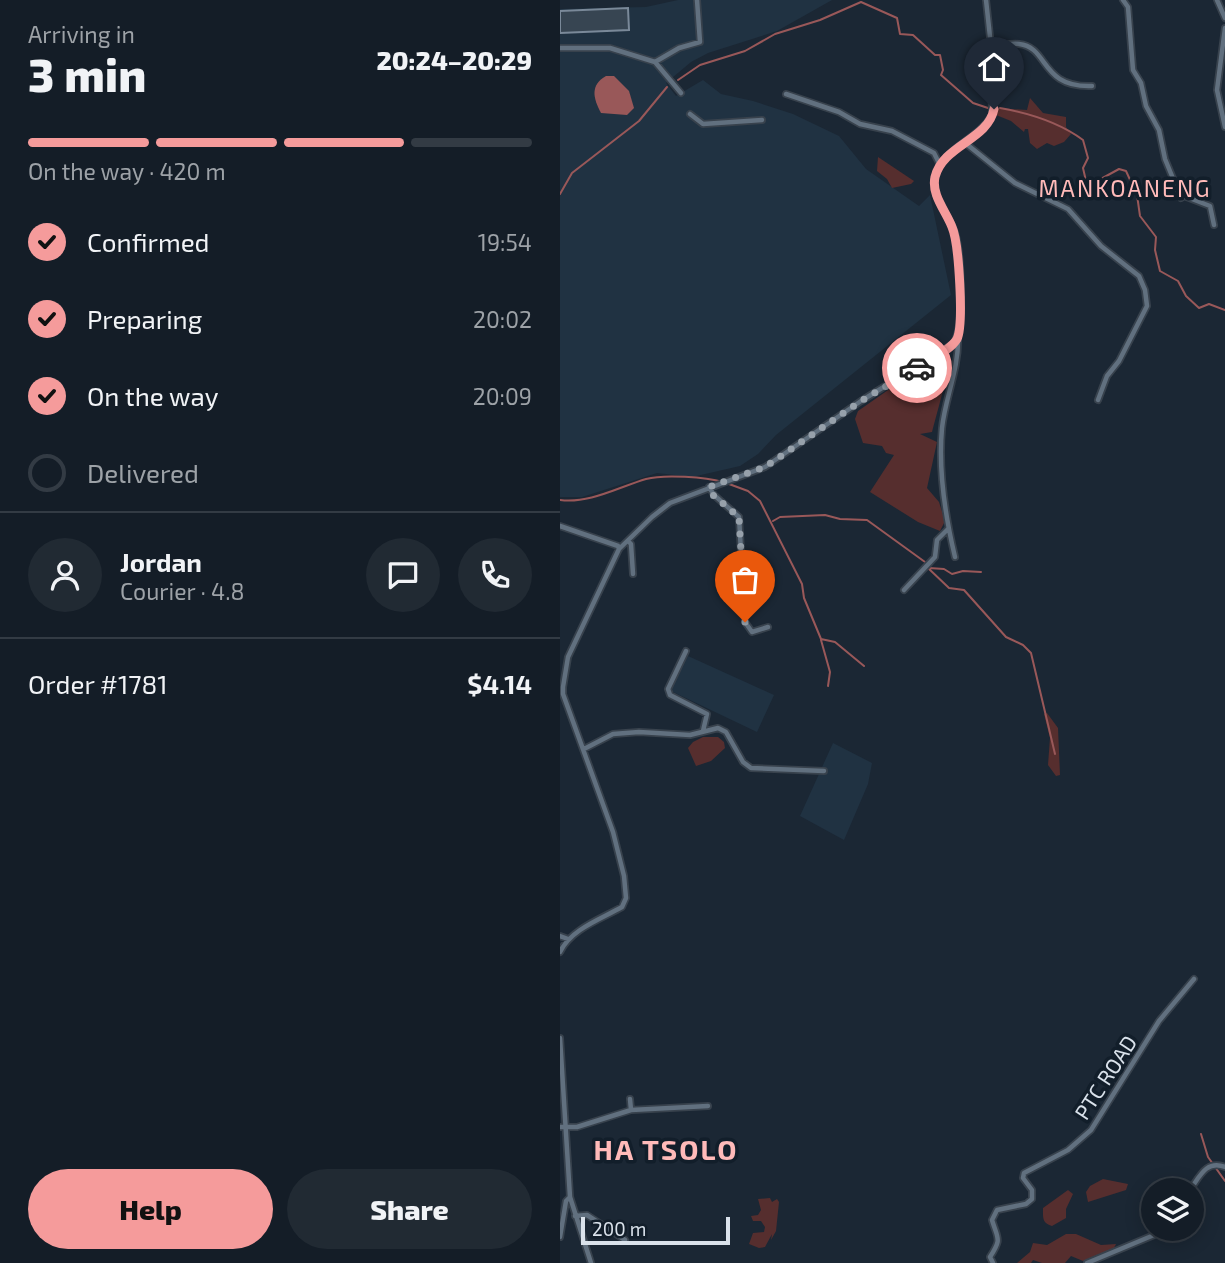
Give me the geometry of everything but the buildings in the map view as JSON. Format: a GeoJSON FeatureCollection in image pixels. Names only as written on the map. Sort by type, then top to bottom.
{"type":"FeatureCollection","features":[{"type":"Feature","properties":{"kind":"street"},"geometry":{"type":"LineString","coordinates":[[655,62],[679,48],[700,42],[697,0]]}},
{"type":"Feature","properties":{"kind":"street"},"geometry":{"type":"LineString","coordinates":[[955,556],[948,529],[943,488],[942,428],[958,338],[958,248],[934,184],[940,165],[956,147],[988,124],[992,116],[991,46],[986,0]]}},
{"type":"Feature","properties":{"kind":"street"},"geometry":{"type":"LineString","coordinates":[[1123,0],[1128,7],[1133,70],[1141,83],[1146,106],[1158,130],[1165,159],[1180,196],[1210,206],[1214,225]]}},
{"type":"Feature","properties":{"kind":"street"},"geometry":{"type":"LineString","coordinates":[[1217,0],[1225,18]]}},
{"type":"Feature","properties":{"kind":"street"},"geometry":{"type":"LineString","coordinates":[[1225,28],[1217,90],[1225,127]]}},
{"type":"Feature","properties":{"kind":"street"},"geometry":{"type":"LineString","coordinates":[[991,46],[1019,43],[1029,47],[1058,79],[1074,86],[1092,86]]}},
{"type":"Feature","properties":{"kind":"street"},"geometry":{"type":"LineString","coordinates":[[560,48],[610,48],[655,62],[681,93]]}},
{"type":"Feature","properties":{"kind":"street"},"geometry":{"type":"LineString","coordinates":[[786,94],[839,112],[860,124],[892,131],[934,153],[940,165]]}},
{"type":"Feature","properties":{"kind":"street"},"geometry":{"type":"LineString","coordinates":[[690,114],[703,124],[762,120]]}},
{"type":"Feature","properties":{"kind":"street"},"geometry":{"type":"LineString","coordinates":[[964,142],[1015,183],[1068,209],[1101,246],[1139,276],[1145,290],[1147,306],[1119,361],[1107,376],[1098,400]]}},
{"type":"Feature","properties":{"kind":"street"},"geometry":{"type":"LineString","coordinates":[[560,951],[568,939],[622,908],[626,898],[613,832],[563,694],[568,657],[619,549],[670,503],[765,467],[869,396],[916,369],[958,338]]}},
{"type":"Feature","properties":{"kind":"street"},"geometry":{"type":"LineString","coordinates":[[709,487],[713,495],[739,517],[745,622],[752,632],[768,627]]}},
{"type":"Feature","properties":{"kind":"street"},"geometry":{"type":"LineString","coordinates":[[560,526],[618,546],[619,549]]}},
{"type":"Feature","properties":{"kind":"street"},"geometry":{"type":"LineString","coordinates":[[904,590],[935,557],[937,540],[948,529]]}},
{"type":"Feature","properties":{"kind":"street"},"geometry":{"type":"LineString","coordinates":[[628,541],[631,544],[633,574]]}},
{"type":"Feature","properties":{"kind":"street"},"geometry":{"type":"LineString","coordinates":[[685,651],[668,690],[670,695],[707,714],[703,731]]}},
{"type":"Feature","properties":{"kind":"street"},"geometry":{"type":"LineString","coordinates":[[584,749],[613,734],[690,735],[719,729],[726,732],[743,762],[751,768],[824,771]]}},
{"type":"Feature","properties":{"kind":"street"},"geometry":{"type":"LineString","coordinates":[[560,936],[568,939]]}},
{"type":"Feature","properties":{"kind":"street","name":"PTC ROAD"},"geometry":{"type":"LineString","coordinates":[[993,1263],[990,1257],[999,1244],[998,1231],[992,1220],[997,1210],[1026,1204],[1032,1199],[1032,1190],[1023,1178],[1024,1174],[1068,1150],[1091,1130],[1159,1021],[1194,979]]}},
{"type":"Feature","properties":{"kind":"street"},"geometry":{"type":"LineString","coordinates":[[560,1038],[570,1197],[591,1263]]}},
{"type":"Feature","properties":{"kind":"street"},"geometry":{"type":"LineString","coordinates":[[630,1099],[631,1110]]}},
{"type":"Feature","properties":{"kind":"street"},"geometry":{"type":"LineString","coordinates":[[560,1127],[577,1127],[631,1110],[708,1106]]}},
{"type":"Feature","properties":{"kind":"street"},"geometry":{"type":"LineString","coordinates":[[1199,1178],[1208,1166],[1216,1164],[1225,1167]]}},
{"type":"Feature","properties":{"kind":"street"},"geometry":{"type":"LineString","coordinates":[[560,1237],[562,1210],[570,1197]]}},
{"type":"Feature","properties":{"kind":"street"},"geometry":{"type":"LineString","coordinates":[[575,1216],[587,1214],[625,1240]]}},
{"type":"Feature","properties":{"kind":"street"},"geometry":{"type":"LineString","coordinates":[[1087,1263],[1141,1240]]}},
{"type":"Feature","properties":{"kind":"shaded area"},"geometry":{"type":"Polygon","coordinates":[[[678,0],[832,0],[777,31],[708,53],[691,62],[666,83],[676,96],[703,80],[721,94],[793,114],[839,136],[866,169],[919,206],[930,195],[951,295],[740,466],[692,477],[657,473],[582,497],[560,497],[560,9],[646,7],[678,0]]]}},
{"type":"Feature","properties":{"kind":"shaded area"},"geometry":{"type":"Polygon","coordinates":[[[606,76],[614,76],[629,91],[634,108],[627,115],[601,113],[594,92],[597,83],[606,76]]]}},
{"type":"Feature","properties":{"kind":"shaded area"},"geometry":{"type":"Polygon","coordinates":[[[1030,98],[1043,113],[1066,117],[1066,127],[1071,134],[1064,142],[1054,146],[1047,143],[1037,149],[1030,143],[1028,129],[1024,132],[1011,121],[996,115],[997,108],[1027,110],[1030,98]]]}},
{"type":"Feature","properties":{"kind":"shaded area"},"geometry":{"type":"Polygon","coordinates":[[[878,157],[914,181],[892,188],[887,179],[877,171],[878,157]]]}},
{"type":"Feature","properties":{"kind":"shaded area"},"geometry":{"type":"Polygon","coordinates":[[[936,385],[944,387],[932,432],[920,434],[937,442],[927,488],[939,502],[945,521],[940,531],[918,522],[870,492],[894,455],[886,453],[882,446],[863,443],[855,419],[858,411],[891,388],[915,393],[936,385]]]}},
{"type":"Feature","properties":{"kind":"shaded area"},"geometry":{"type":"Polygon","coordinates":[[[688,656],[774,695],[757,732],[671,691],[688,656]]]}},
{"type":"Feature","properties":{"kind":"shaded area"},"geometry":{"type":"Polygon","coordinates":[[[1047,713],[1058,728],[1060,775],[1056,776],[1048,765],[1050,738],[1044,714],[1047,713]]]}},
{"type":"Feature","properties":{"kind":"shaded area"},"geometry":{"type":"Polygon","coordinates":[[[703,737],[718,737],[724,742],[725,748],[711,761],[696,766],[688,748],[703,737]]]}},
{"type":"Feature","properties":{"kind":"shaded area"},"geometry":{"type":"Polygon","coordinates":[[[833,743],[872,763],[868,784],[844,840],[800,816],[833,743]]]}},
{"type":"Feature","properties":{"kind":"shaded area"},"geometry":{"type":"Polygon","coordinates":[[[1103,1179],[1128,1184],[1126,1190],[1088,1202],[1086,1192],[1090,1186],[1103,1179]]]}},
{"type":"Feature","properties":{"kind":"shaded area"},"geometry":{"type":"Polygon","coordinates":[[[1068,1190],[1073,1194],[1066,1209],[1066,1218],[1049,1225],[1044,1220],[1043,1208],[1068,1190]]]}},
{"type":"Feature","properties":{"kind":"shaded area"},"geometry":{"type":"Polygon","coordinates":[[[770,1198],[772,1202],[777,1199],[779,1202],[776,1231],[765,1247],[759,1248],[749,1244],[753,1233],[764,1232],[765,1227],[761,1221],[753,1221],[751,1216],[758,1215],[761,1210],[758,1199],[770,1198]]]}},
{"type":"Feature","properties":{"kind":"shaded area"},"geometry":{"type":"Polygon","coordinates":[[[1066,1234],[1076,1234],[1101,1245],[1116,1244],[1114,1248],[1083,1261],[1071,1256],[1065,1263],[1042,1263],[1033,1260],[1031,1263],[1017,1263],[1030,1252],[1033,1243],[1047,1245],[1066,1234]]]}},
{"type":"Feature","properties":{"kind":"waterway"},"geometry":{"type":"LineString","coordinates":[[678,80],[700,65],[745,51],[775,34],[820,20],[861,2],[897,18],[900,34],[913,35],[935,55],[940,55],[943,70],[941,75],[973,103],[988,108]]}},
{"type":"Feature","properties":{"kind":"waterway"},"geometry":{"type":"LineString","coordinates":[[560,194],[572,173],[639,121],[667,87]]}},
{"type":"Feature","properties":{"kind":"waterway"},"geometry":{"type":"LineString","coordinates":[[1000,108],[1043,120],[1083,140],[1088,158],[1083,168],[1086,181],[1099,180],[1119,169],[1126,171],[1137,195],[1140,216],[1156,237],[1155,250],[1160,271],[1178,281],[1186,296],[1199,308],[1209,304],[1225,310]]}},
{"type":"Feature","properties":{"kind":"waterway"},"geometry":{"type":"LineString","coordinates":[[560,500],[582,500],[654,477],[685,477],[723,482]]}},
{"type":"Feature","properties":{"kind":"waterway"},"geometry":{"type":"LineString","coordinates":[[729,484],[748,491],[760,501],[802,584],[804,598],[821,639],[835,642],[864,666]]}},
{"type":"Feature","properties":{"kind":"waterway"},"geometry":{"type":"LineString","coordinates":[[773,521],[780,517],[825,515],[840,519],[867,520],[925,562]]}},
{"type":"Feature","properties":{"kind":"waterway"},"geometry":{"type":"LineString","coordinates":[[928,568],[949,588],[964,590],[1006,637],[1023,645],[1031,653],[1055,754]]}},
{"type":"Feature","properties":{"kind":"waterway"},"geometry":{"type":"LineString","coordinates":[[929,568],[944,569],[952,574],[963,571],[981,572]]}},
{"type":"Feature","properties":{"kind":"waterway"},"geometry":{"type":"LineString","coordinates":[[821,640],[830,672],[828,686]]}},
{"type":"Feature","properties":{"kind":"waterway"},"geometry":{"type":"LineString","coordinates":[[1201,1134],[1208,1157],[1225,1181]]}},
{"type":"Feature","properties":{"kind":"way so far"},"geometry":{"type":"LineString","coordinates":[[745,622],[739,517],[713,495],[709,487],[765,467],[861,401],[917,368]]}},
{"type":"Feature","properties":{"kind":"district","name":"MANKOANENG"},"geometry":{"type":"Point","coordinates":[1125,188]}},
{"type":"Feature","properties":{"kind":"district","name":"HA TSOLO"},"geometry":{"type":"Point","coordinates":[666,1149]}},
{"type":"Feature","properties":{"kind":"route"},"geometry":{"type":"LineString","coordinates":[[917,368],[958,338],[958,248],[955,233],[936,195],[936,174],[940,165],[956,147],[988,124],[994,109]]}}]}
